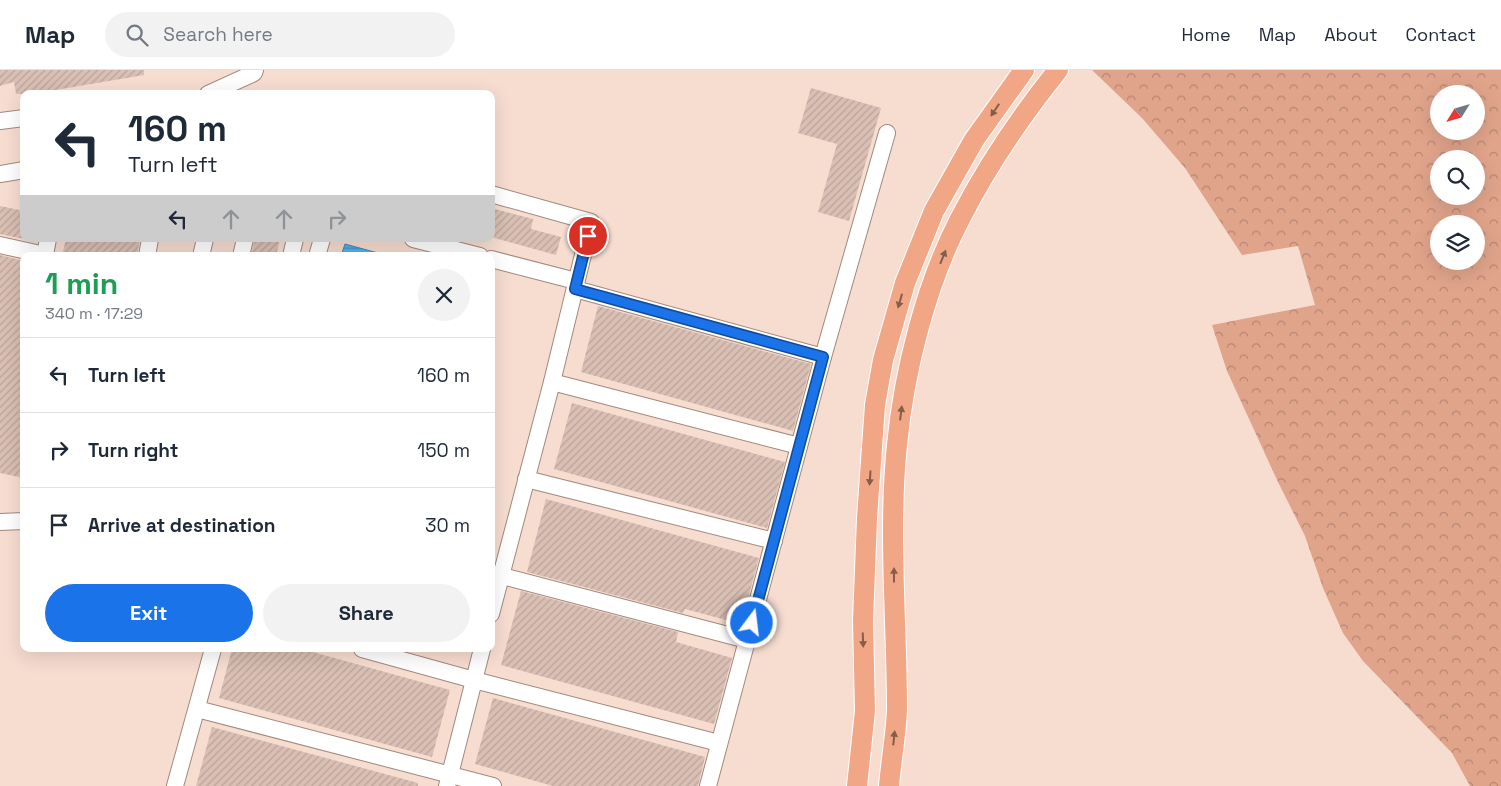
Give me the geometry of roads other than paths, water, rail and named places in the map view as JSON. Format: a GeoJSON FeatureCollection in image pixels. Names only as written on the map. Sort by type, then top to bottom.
{"type":"FeatureCollection","features":[{"type":"Feature","properties":{"kind":"main road"},"geometry":{"type":"LineString","coordinates":[[857,786],[865,711],[863,621],[867,518],[875,405],[883,360],[905,283],[934,211],[974,140],[1024,70]]}},
{"type":"Feature","properties":{"kind":"main road"},"geometry":{"type":"LineString","coordinates":[[889,786],[897,712],[894,543],[897,446],[901,406],[910,362],[931,288],[960,219],[997,154],[1058,70]]}},
{"type":"Feature","properties":{"kind":"street"},"geometry":{"type":"LineString","coordinates":[[217,90],[254,73],[255,70]]}},
{"type":"Feature","properties":{"kind":"street"},"geometry":{"type":"LineString","coordinates":[[0,121],[20,123]]}},
{"type":"Feature","properties":{"kind":"street"},"geometry":{"type":"LineString","coordinates":[[708,786],[823,357],[887,132]]}},
{"type":"Feature","properties":{"kind":"street"},"geometry":{"type":"LineString","coordinates":[[0,174],[20,171]]}},
{"type":"Feature","properties":{"kind":"street"},"geometry":{"type":"LineString","coordinates":[[495,195],[591,222],[552,382],[526,478],[496,574],[747,640]]}},
{"type":"Feature","properties":{"kind":"street"},"geometry":{"type":"LineString","coordinates":[[426,242],[465,252]]}},
{"type":"Feature","properties":{"kind":"street"},"geometry":{"type":"LineString","coordinates":[[0,246],[30,252]]}},
{"type":"Feature","properties":{"kind":"street"},"geometry":{"type":"LineString","coordinates":[[495,260],[823,357]]}},
{"type":"Feature","properties":{"kind":"street"},"geometry":{"type":"LineString","coordinates":[[552,382],[799,446]]}},
{"type":"Feature","properties":{"kind":"street"},"geometry":{"type":"LineString","coordinates":[[526,478],[774,541]]}},
{"type":"Feature","properties":{"kind":"street"},"geometry":{"type":"LineString","coordinates":[[0,522],[20,521]]}},
{"type":"Feature","properties":{"kind":"street"},"geometry":{"type":"LineString","coordinates":[[175,786],[212,652]]}},
{"type":"Feature","properties":{"kind":"street"},"geometry":{"type":"LineString","coordinates":[[373,652],[719,743]]}},
{"type":"Feature","properties":{"kind":"street"},"geometry":{"type":"LineString","coordinates":[[448,780],[481,652]]}},
{"type":"Feature","properties":{"kind":"street"},"geometry":{"type":"LineString","coordinates":[[196,709],[448,780],[493,786]]}},
{"type":"Feature","properties":{"kind":"water"},"geometry":{"type":"Polygon","coordinates":[[[345,244],[374,252],[342,252],[345,244]]]}}]}
